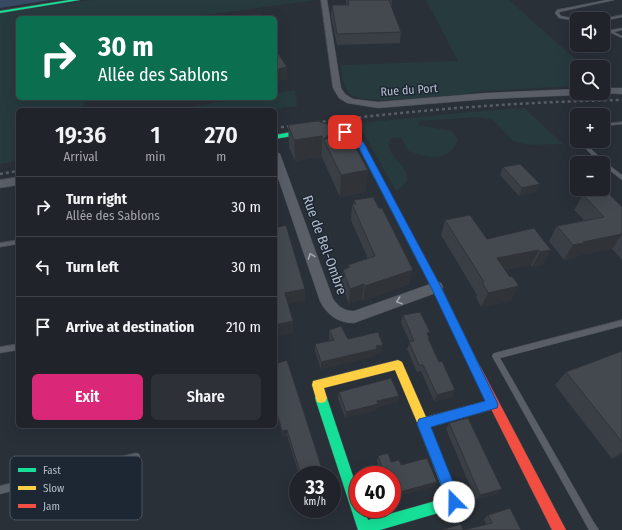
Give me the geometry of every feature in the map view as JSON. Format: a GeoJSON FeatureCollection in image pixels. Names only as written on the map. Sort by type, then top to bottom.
{"type":"FeatureCollection","features":[{"type":"Feature","properties":{"kind":"street"},"geometry":{"type":"LineString","coordinates":[[0,12],[78,0]]}},
{"type":"Feature","properties":{"kind":"street","name":"Rue du Port"},"geometry":{"type":"LineString","coordinates":[[324,0],[337,88],[342,96],[350,101],[378,104],[487,96],[570,92]]}},
{"type":"Feature","properties":{"kind":"street"},"geometry":{"type":"LineString","coordinates":[[610,91],[622,91]]}},
{"type":"Feature","properties":{"kind":"street"},"geometry":{"type":"LineString","coordinates":[[277,137],[330,130],[345,132],[354,137],[360,143],[396,216],[436,287],[493,404],[559,530]]}},
{"type":"Feature","properties":{"kind":"street","name":"Rue de Bel-Ombre"},"geometry":{"type":"LineString","coordinates":[[277,160],[327,301],[330,307],[338,315],[346,318],[354,317],[436,287]]}},
{"type":"Feature","properties":{"kind":"street"},"geometry":{"type":"LineString","coordinates":[[0,184],[16,181]]}},
{"type":"Feature","properties":{"kind":"street"},"geometry":{"type":"LineString","coordinates":[[398,365],[423,424],[454,502],[399,521],[364,528],[317,385],[398,365]]}},
{"type":"Feature","properties":{"kind":"street"},"geometry":{"type":"LineString","coordinates":[[423,424],[493,404]]}},
{"type":"Feature","properties":{"kind":"lane"},"geometry":{"type":"LineString","coordinates":[[570,19],[560,17],[557,13],[558,11],[612,0]]}},
{"type":"Feature","properties":{"kind":"lane"},"geometry":{"type":"LineString","coordinates":[[610,19],[622,16]]}},
{"type":"Feature","properties":{"kind":"lane"},"geometry":{"type":"LineString","coordinates":[[612,31],[622,29]]}},
{"type":"Feature","properties":{"kind":"lane"},"geometry":{"type":"LineString","coordinates":[[612,31],[622,37]]}},
{"type":"Feature","properties":{"kind":"lane"},"geometry":{"type":"LineString","coordinates":[[610,124],[622,123]]}},
{"type":"Feature","properties":{"kind":"lane"},"geometry":{"type":"LineString","coordinates":[[589,148],[596,156]]}},
{"type":"Feature","properties":{"kind":"lane"},"geometry":{"type":"LineString","coordinates":[[610,169],[622,178]]}},
{"type":"Feature","properties":{"kind":"lane"},"geometry":{"type":"LineString","coordinates":[[0,245],[16,242]]}},
{"type":"Feature","properties":{"kind":"lane"},"geometry":{"type":"LineString","coordinates":[[595,530],[590,524],[495,356],[622,323]]}},
{"type":"Feature","properties":{"kind":"lane"},"geometry":{"type":"LineString","coordinates":[[0,350],[16,347]]}},
{"type":"Feature","properties":{"kind":"lane"},"geometry":{"type":"LineString","coordinates":[[0,490],[10,488]]}},
{"type":"Feature","properties":{"kind":"green space"},"geometry":{"type":"Polygon","coordinates":[[[90,0],[317,0],[197,16],[16,16],[16,100],[84,100],[83,108],[16,108],[16,161],[0,164],[0,13],[90,0]]]}},
{"type":"Feature","properties":{"kind":"green space"},"geometry":{"type":"Polygon","coordinates":[[[426,0],[509,0],[576,60],[570,60],[570,86],[480,91],[467,94],[387,100],[357,97],[349,93],[344,84],[341,65],[458,61],[426,0]]]}},
{"type":"Feature","properties":{"kind":"green space"},"geometry":{"type":"Polygon","coordinates":[[[295,90],[297,106],[277,109],[183,108],[232,100],[277,100],[277,93],[295,90]]]}},
{"type":"Feature","properties":{"kind":"green space"},"geometry":{"type":"Polygon","coordinates":[[[524,108],[563,144],[528,145],[513,141],[493,120],[479,117],[421,121],[418,125],[452,131],[458,140],[454,148],[448,153],[443,156],[436,157],[408,151],[401,137],[391,138],[389,144],[392,155],[401,164],[407,175],[407,182],[396,191],[364,134],[357,129],[340,125],[470,112],[524,108]]]}},
{"type":"Feature","properties":{"kind":"water"},"geometry":{"type":"Polygon","coordinates":[[[0,0],[51,0],[0,8],[0,0]]]}},
{"type":"Feature","properties":{"kind":"building"},"geometry":{"type":"Polygon","coordinates":[[[348,0],[389,0],[401,32],[337,34],[332,5],[349,5],[348,0]]]}},
{"type":"Feature","properties":{"kind":"building"},"geometry":{"type":"Polygon","coordinates":[[[260,14],[262,16],[241,16],[260,14]]]}},
{"type":"Feature","properties":{"kind":"building"},"geometry":{"type":"Polygon","coordinates":[[[277,52],[287,67],[277,70],[277,52]]]}},
{"type":"Feature","properties":{"kind":"building"},"geometry":{"type":"Polygon","coordinates":[[[317,121],[338,127],[324,139],[349,136],[368,170],[341,175],[322,136],[294,140],[288,125],[317,121]]]}},
{"type":"Feature","properties":{"kind":"building"},"geometry":{"type":"Polygon","coordinates":[[[520,164],[540,184],[522,188],[503,167],[520,164]]]}},
{"type":"Feature","properties":{"kind":"building"},"geometry":{"type":"Polygon","coordinates":[[[610,195],[622,207],[622,234],[573,245],[557,226],[604,217],[584,196],[610,195]]]}},
{"type":"Feature","properties":{"kind":"building"},"geometry":{"type":"Polygon","coordinates":[[[373,197],[379,208],[382,208],[413,270],[365,286],[364,284],[350,289],[343,270],[350,267],[348,265],[375,256],[352,204],[356,204],[354,200],[373,197]]]}},
{"type":"Feature","properties":{"kind":"building"},"geometry":{"type":"Polygon","coordinates":[[[470,215],[487,239],[534,228],[551,250],[540,252],[539,250],[497,258],[510,277],[512,276],[519,286],[488,293],[482,282],[484,282],[445,220],[470,215]]]}},
{"type":"Feature","properties":{"kind":"building"},"geometry":{"type":"Polygon","coordinates":[[[286,225],[305,289],[285,293],[293,321],[277,325],[277,227],[286,225]]]}},
{"type":"Feature","properties":{"kind":"building"},"geometry":{"type":"Polygon","coordinates":[[[420,312],[430,332],[427,333],[428,338],[439,362],[442,361],[455,390],[437,395],[423,365],[419,365],[409,342],[414,341],[403,315],[420,312]]]}},
{"type":"Feature","properties":{"kind":"building"},"geometry":{"type":"Polygon","coordinates":[[[341,326],[348,339],[378,332],[383,345],[376,346],[377,349],[321,362],[315,344],[334,340],[329,330],[341,326]]]}},
{"type":"Feature","properties":{"kind":"building"},"geometry":{"type":"Polygon","coordinates":[[[622,351],[622,442],[566,372],[622,351]]]}},
{"type":"Feature","properties":{"kind":"building"},"geometry":{"type":"Polygon","coordinates":[[[287,360],[321,466],[298,466],[287,430],[282,431],[277,413],[277,363],[287,360]]]}},
{"type":"Feature","properties":{"kind":"building"},"geometry":{"type":"Polygon","coordinates":[[[391,378],[399,396],[377,401],[378,404],[346,412],[339,392],[391,378]]]}},
{"type":"Feature","properties":{"kind":"building"},"geometry":{"type":"Polygon","coordinates":[[[468,418],[502,489],[480,495],[449,423],[468,418]]]}},
{"type":"Feature","properties":{"kind":"building"},"geometry":{"type":"Polygon","coordinates":[[[388,453],[391,462],[399,460],[401,465],[427,458],[437,482],[401,492],[401,466],[382,466],[378,456],[388,453]]]}},
{"type":"Feature","properties":{"kind":"building"},"geometry":{"type":"Polygon","coordinates":[[[510,508],[521,530],[463,530],[492,523],[488,515],[510,508]]]}},
{"type":"Feature","properties":{"kind":"building"},"geometry":{"type":"Polygon","coordinates":[[[461,524],[463,530],[441,530],[461,524]]]}},
{"type":"Feature","properties":{"kind":"railway"},"geometry":{"type":"LineString","coordinates":[[277,128],[361,117],[448,109],[535,103],[622,100]]}},
{"type":"Feature","properties":{"kind":"railway"},"geometry":{"type":"LineString","coordinates":[[0,174],[16,171]]}},
{"type":"Feature","properties":{"kind":"traffic: fast"},"geometry":{"type":"LineString","coordinates":[[0,12],[78,0]]}},
{"type":"Feature","properties":{"kind":"traffic: fast"},"geometry":{"type":"LineString","coordinates":[[277,137],[308,131],[329,131],[340,133],[360,143],[436,287],[476,369]]}},
{"type":"Feature","properties":{"kind":"traffic: fast"},"geometry":{"type":"LineString","coordinates":[[321,398],[364,528],[454,502],[423,423]]}},
{"type":"Feature","properties":{"kind":"traffic: slow"},"geometry":{"type":"LineString","coordinates":[[321,398],[317,385],[398,365],[423,423],[493,404]]}},
{"type":"Feature","properties":{"kind":"traffic: jam"},"geometry":{"type":"LineString","coordinates":[[476,369],[559,530]]}},
{"type":"Feature","properties":{"kind":"route"},"geometry":{"type":"LineString","coordinates":[[345,132],[354,137],[360,143],[436,287],[493,404],[423,424],[454,502]]}}]}
